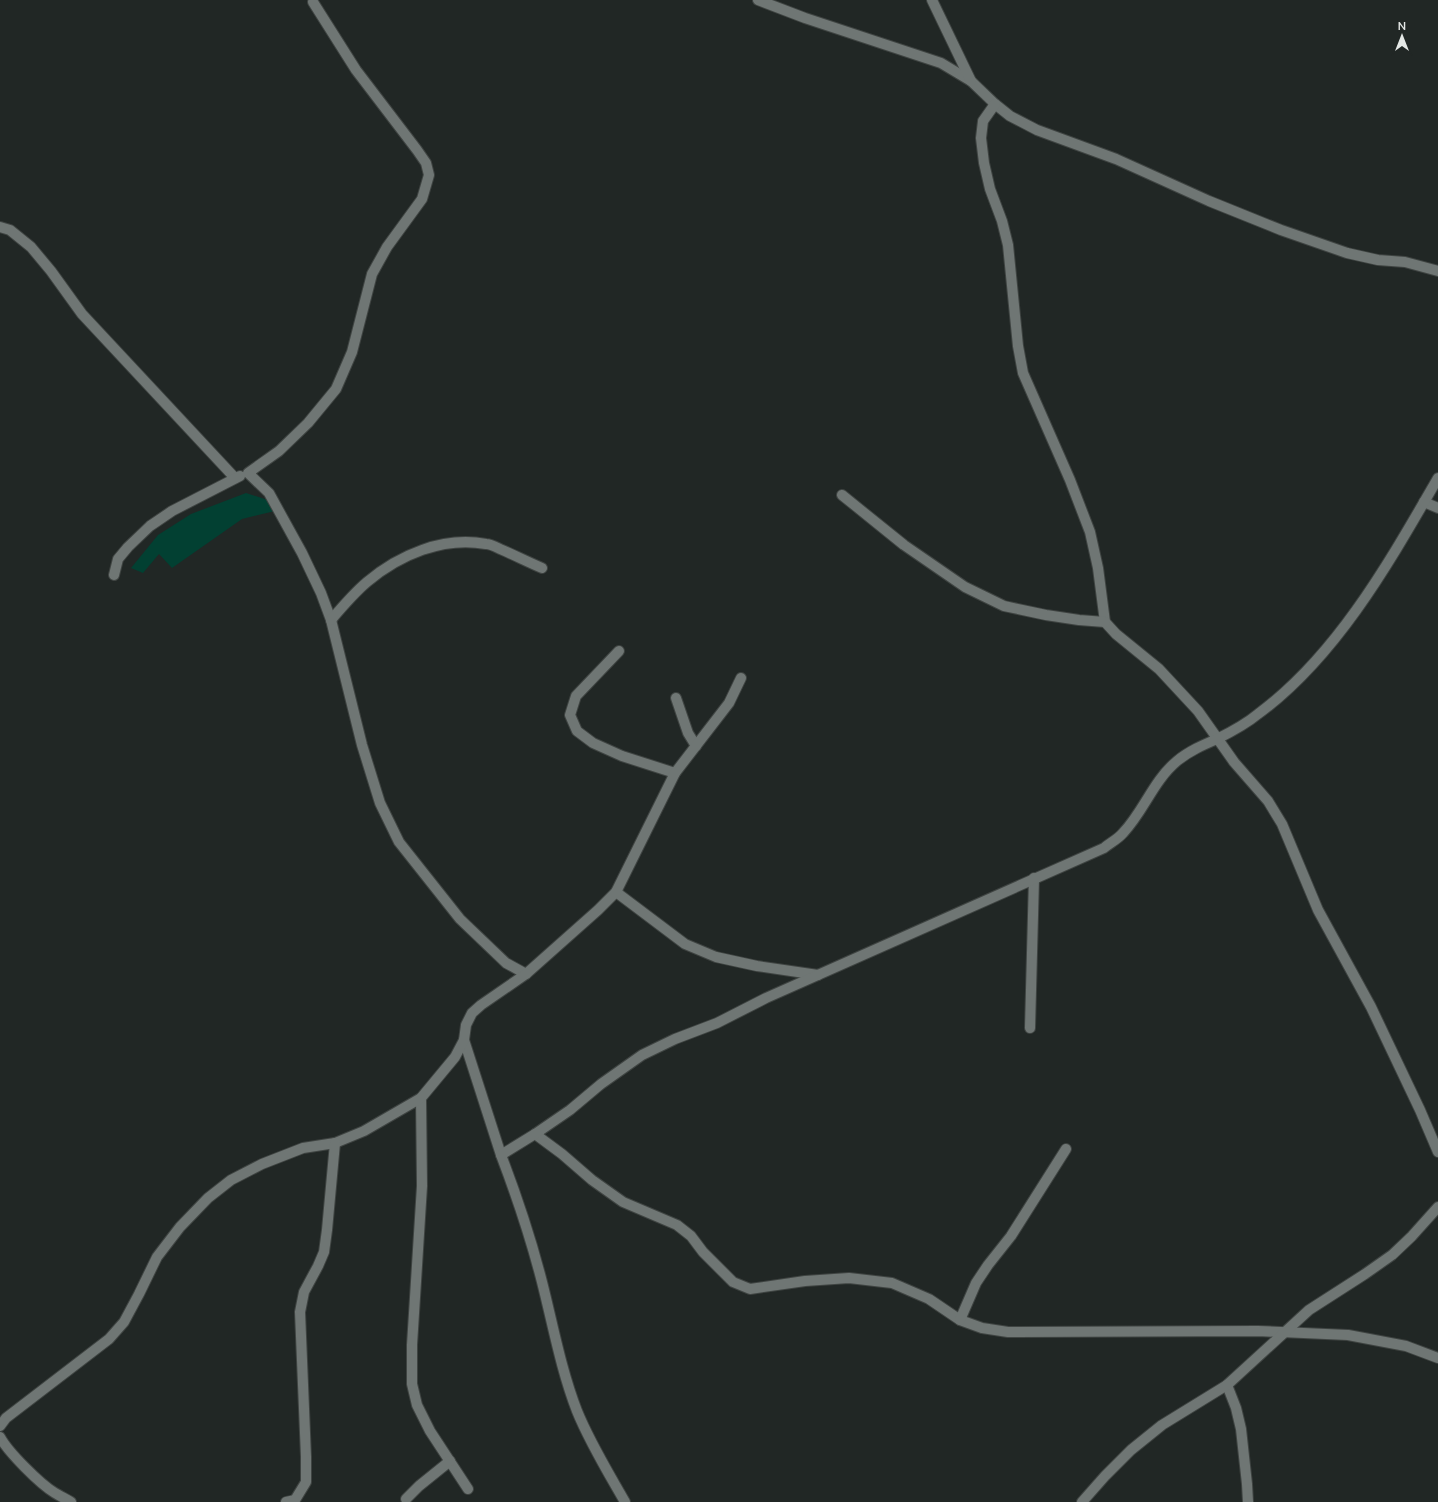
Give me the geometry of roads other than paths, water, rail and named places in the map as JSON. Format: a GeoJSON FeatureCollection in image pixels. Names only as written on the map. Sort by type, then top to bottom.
{"type":"FeatureCollection","features":[{"type":"Feature","properties":{"kind":"street"},"geometry":{"type":"LineString","coordinates":[[758,0],[806,18],[941,63],[971,82],[1010,116],[1037,130],[1116,159],[1209,201],[1281,230],[1347,253],[1378,260],[1405,262],[1438,271]]}},
{"type":"Feature","properties":{"kind":"street"},"geometry":{"type":"LineString","coordinates":[[932,0],[971,82]]}},
{"type":"Feature","properties":{"kind":"street"},"geometry":{"type":"LineString","coordinates":[[114,575],[118,559],[150,526],[172,511],[248,472],[279,451],[308,423],[336,389],[352,352],[372,274],[387,247],[422,199],[429,175],[426,163],[356,70],[314,1]]}},
{"type":"Feature","properties":{"kind":"street"},"geometry":{"type":"LineString","coordinates":[[995,104],[983,121],[982,138],[984,163],[990,189],[1002,221],[1008,245],[1018,346],[1023,373],[1070,480],[1090,532],[1098,568],[1105,622],[1116,634],[1159,668],[1198,711],[1234,762],[1268,801],[1282,824],[1318,910],[1372,1007],[1438,1152]]}},
{"type":"Feature","properties":{"kind":"street"},"geometry":{"type":"LineString","coordinates":[[0,227],[10,230],[31,247],[51,271],[82,314],[236,478]]}},
{"type":"Feature","properties":{"kind":"street"},"geometry":{"type":"LineString","coordinates":[[248,472],[269,494],[302,553],[321,593],[331,620],[360,738],[373,781],[380,803],[399,842],[460,919],[506,963],[526,974]]}},
{"type":"Feature","properties":{"kind":"street"},"geometry":{"type":"LineString","coordinates":[[501,1155],[570,1110],[601,1084],[642,1055],[675,1039],[717,1023],[766,998],[1104,848],[1123,834],[1137,815],[1149,794],[1177,761],[1194,749],[1217,739],[1258,715],[1313,665],[1343,628],[1386,565],[1438,478]]}},
{"type":"Feature","properties":{"kind":"street"},"geometry":{"type":"LineString","coordinates":[[842,496],[904,545],[966,587],[1004,606],[1073,619],[1105,622]]}},
{"type":"Feature","properties":{"kind":"street"},"geometry":{"type":"LineString","coordinates":[[1424,502],[1438,508]]}},
{"type":"Feature","properties":{"kind":"street"},"geometry":{"type":"LineString","coordinates":[[331,620],[350,598],[385,568],[431,546],[456,542],[487,544],[542,568]]}},
{"type":"Feature","properties":{"kind":"street"},"geometry":{"type":"LineString","coordinates":[[619,651],[576,696],[570,715],[577,731],[592,743],[622,756],[675,773]]}},
{"type":"Feature","properties":{"kind":"street"},"geometry":{"type":"LineString","coordinates":[[0,1426],[6,1418],[109,1339],[124,1322],[157,1257],[180,1227],[208,1198],[231,1180],[262,1164],[303,1148],[335,1142],[364,1131],[421,1098],[454,1057],[464,1040],[466,1025],[472,1013],[481,1004],[526,974],[616,892],[675,773],[729,703],[741,678]]}},
{"type":"Feature","properties":{"kind":"street"},"geometry":{"type":"LineString","coordinates":[[676,698],[688,733],[696,746]]}},
{"type":"Feature","properties":{"kind":"street"},"geometry":{"type":"LineString","coordinates":[[1030,1028],[1034,878]]}},
{"type":"Feature","properties":{"kind":"street"},"geometry":{"type":"LineString","coordinates":[[616,892],[685,944],[716,957],[757,966],[818,975]]}},
{"type":"Feature","properties":{"kind":"street"},"geometry":{"type":"LineString","coordinates":[[464,1040],[501,1155],[520,1208],[568,1384],[577,1411],[596,1451],[625,1502]]}},
{"type":"Feature","properties":{"kind":"street"},"geometry":{"type":"LineString","coordinates":[[421,1098],[422,1186],[412,1346],[412,1384],[417,1406],[430,1431],[468,1489]]}},
{"type":"Feature","properties":{"kind":"street"},"geometry":{"type":"LineString","coordinates":[[535,1134],[562,1154],[592,1180],[623,1202],[677,1226],[691,1236],[703,1252],[733,1282],[750,1289],[805,1281],[848,1278],[892,1283],[928,1299],[960,1320],[982,1328],[1008,1332],[1258,1331],[1348,1335],[1406,1346],[1438,1358]]}},
{"type":"Feature","properties":{"kind":"street"},"geometry":{"type":"LineString","coordinates":[[286,1502],[295,1500],[306,1482],[300,1312],[304,1292],[324,1252],[328,1230],[335,1142]]}},
{"type":"Feature","properties":{"kind":"street"},"geometry":{"type":"LineString","coordinates":[[960,1320],[976,1283],[1011,1236],[1066,1149]]}},
{"type":"Feature","properties":{"kind":"street"},"geometry":{"type":"LineString","coordinates":[[1082,1502],[1131,1450],[1162,1426],[1199,1401],[1227,1385],[1309,1310],[1392,1255],[1412,1236],[1438,1207]]}},
{"type":"Feature","properties":{"kind":"street"},"geometry":{"type":"LineString","coordinates":[[1227,1385],[1236,1408],[1241,1429],[1248,1502]]}},
{"type":"Feature","properties":{"kind":"street"},"geometry":{"type":"LineString","coordinates":[[0,1437],[5,1445],[25,1467],[53,1492],[71,1502]]}},
{"type":"Feature","properties":{"kind":"street"},"geometry":{"type":"LineString","coordinates":[[406,1499],[419,1486],[450,1462]]}}]}
